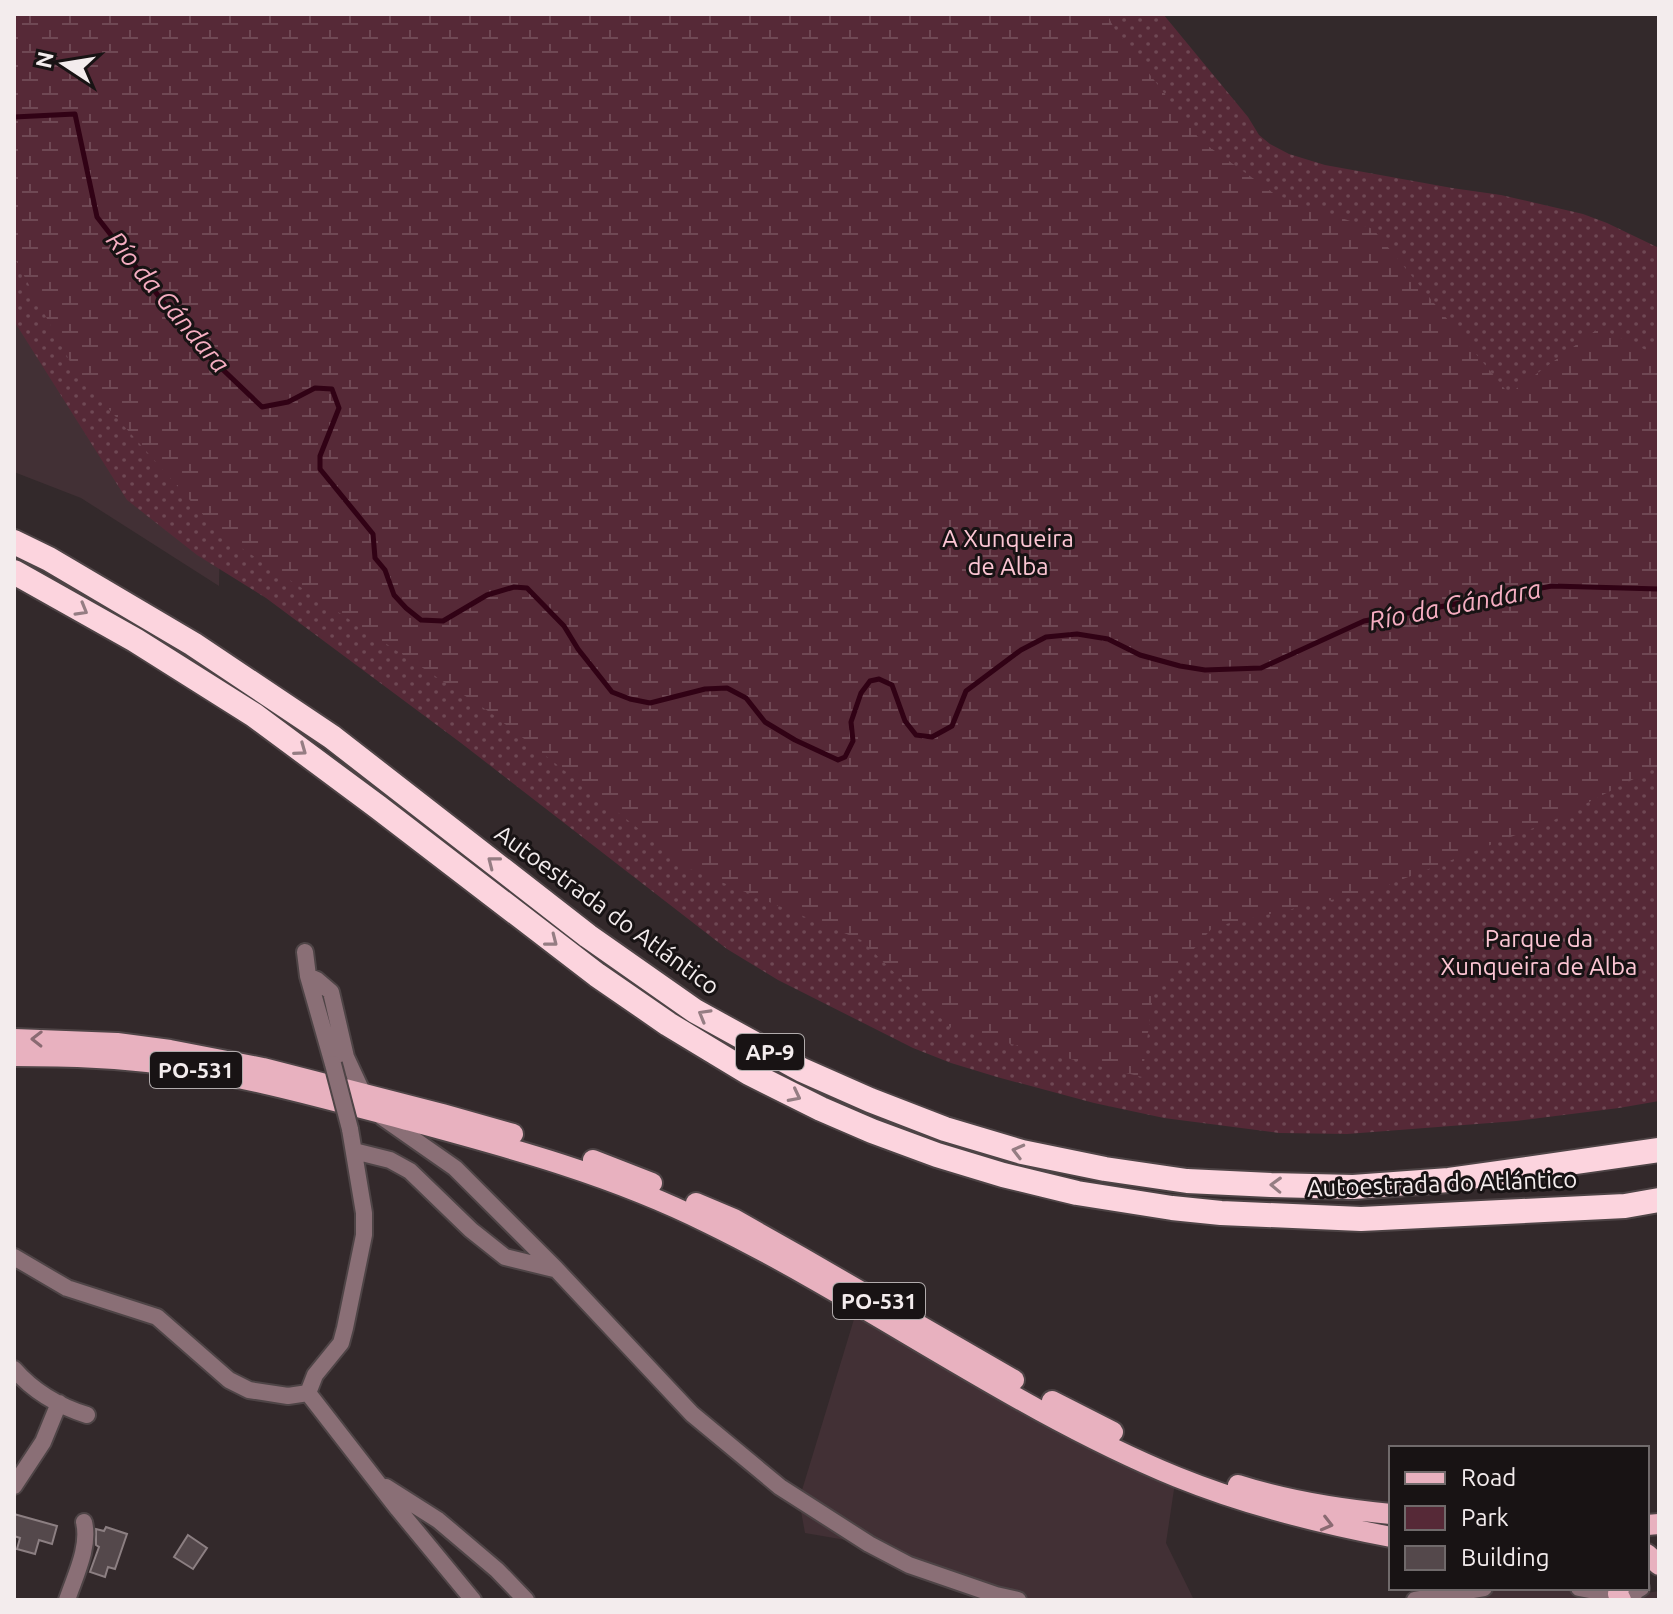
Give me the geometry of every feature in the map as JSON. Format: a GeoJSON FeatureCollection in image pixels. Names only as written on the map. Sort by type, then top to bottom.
{"type":"FeatureCollection","features":[{"type":"Feature","properties":{"kind":"highway","name":"Autoestrada do Atlántico"},"geometry":{"type":"LineString","coordinates":[[14,542],[49,559],[193,644],[332,737],[588,936],[695,1011],[802,1070],[945,1129],[1022,1152],[1105,1169],[1187,1181],[1284,1186],[1353,1187],[1449,1180],[1659,1150]]}},
{"type":"Feature","properties":{"kind":"highway","name":"Autoestrada do Atlántico"},"geometry":{"type":"LineString","coordinates":[[14,572],[135,640],[254,715],[597,975],[668,1024],[749,1073],[872,1131],[1003,1175],[1077,1193],[1221,1213],[1361,1219],[1625,1206],[1659,1200]]}},
{"type":"Feature","properties":{"kind":"main road","name":"PO-531"},"geometry":{"type":"LineString","coordinates":[[14,1039],[117,1043],[263,1068],[549,1144],[625,1171],[734,1219],[1013,1380],[1172,1460],[1260,1492],[1333,1508],[1389,1514]]}},
{"type":"Feature","properties":{"kind":"main road","name":"PO-531"},"geometry":{"type":"LineString","coordinates":[[14,1056],[81,1056],[162,1064],[245,1080],[522,1150],[590,1173],[654,1197],[752,1246],[1075,1429],[1176,1476],[1269,1509],[1389,1537]]}},
{"type":"Feature","properties":{"kind":"street"},"geometry":{"type":"LineString","coordinates":[[305,952],[308,976],[350,1129],[364,1213],[364,1235],[341,1343],[315,1375],[308,1393]]}},
{"type":"Feature","properties":{"kind":"street"},"geometry":{"type":"LineString","coordinates":[[308,976],[331,992],[346,1057],[374,1111],[455,1168],[556,1269],[692,1414],[780,1487],[869,1544],[909,1565],[1018,1600]]}},
{"type":"Feature","properties":{"kind":"street"},"geometry":{"type":"LineString","coordinates":[[354,1151],[390,1160],[410,1171],[471,1230],[505,1257],[556,1269]]}},
{"type":"Feature","properties":{"kind":"street"},"geometry":{"type":"LineString","coordinates":[[14,1257],[67,1288],[157,1317],[229,1380],[249,1390],[288,1396],[308,1393]]}},
{"type":"Feature","properties":{"kind":"street"},"geometry":{"type":"LineString","coordinates":[[14,1369],[29,1386],[73,1411],[87,1415]]}},
{"type":"Feature","properties":{"kind":"street"},"geometry":{"type":"LineString","coordinates":[[308,1393],[473,1600]]}},
{"type":"Feature","properties":{"kind":"street"},"geometry":{"type":"LineString","coordinates":[[14,1486],[43,1442],[59,1403]]}},
{"type":"Feature","properties":{"kind":"street"},"geometry":{"type":"LineString","coordinates":[[375,1479],[438,1520],[497,1570],[526,1600]]}},
{"type":"Feature","properties":{"kind":"street"},"geometry":{"type":"LineString","coordinates":[[67,1600],[82,1555],[86,1532],[84,1522]]}},
{"type":"Feature","properties":{"kind":"street"},"geometry":{"type":"LineString","coordinates":[[1415,1600],[1472,1590]]}},
{"type":"Feature","properties":{"kind":"street"},"geometry":{"type":"LineString","coordinates":[[1589,1590],[1619,1595],[1639,1590]]}},
{"type":"Feature","properties":{"kind":"shaded area"},"geometry":{"type":"Polygon","coordinates":[[[14,242],[220,534],[219,586],[81,498],[14,472],[14,242]]]}},
{"type":"Feature","properties":{"kind":"shaded area"},"geometry":{"type":"Polygon","coordinates":[[[858,1306],[1176,1476],[1166,1543],[1194,1600],[1026,1600],[971,1587],[869,1544],[805,1533],[799,1500],[858,1306]]]}},
{"type":"Feature","properties":{"kind":"shaded area"},"geometry":{"type":"Polygon","coordinates":[[[1472,1590],[1601,1590],[1620,1597],[1659,1591],[1659,1600],[1415,1600],[1472,1590]]]}},
{"type":"Feature","properties":{"kind":"green space","name":"A Xunqueira de Alba"},"geometry":{"type":"Polygon","coordinates":[[[14,14],[1163,14],[1248,117],[1259,135],[1289,154],[1325,165],[1501,195],[1583,214],[1659,248],[1659,1101],[1516,1121],[1347,1134],[1279,1133],[1164,1118],[1094,1103],[951,1063],[913,1048],[778,980],[727,949],[461,743],[266,598],[197,555],[127,500],[14,321],[14,14]]]}},
{"type":"Feature","properties":{"kind":"green space","name":"A Xunqueira de Alba"},"geometry":{"type":"Polygon","coordinates":[[[14,14],[1107,14],[1114,28],[1201,141],[1276,195],[1373,229],[1509,394],[1599,328],[1659,356],[1659,766],[1554,820],[1375,890],[1213,927],[1153,996],[1142,1077],[952,1029],[861,940],[690,869],[491,713],[220,534],[75,371],[14,257],[14,14]]]}},
{"type":"Feature","properties":{"kind":"building"},"geometry":{"type":"Polygon","coordinates":[[[14,1514],[57,1526],[52,1544],[39,1540],[35,1554],[17,1549],[20,1538],[14,1536],[14,1514]]]}},
{"type":"Feature","properties":{"kind":"building"},"geometry":{"type":"Polygon","coordinates":[[[106,1527],[127,1534],[115,1569],[108,1567],[105,1577],[90,1572],[99,1547],[96,1545],[96,1529],[104,1531],[106,1527]]]}},
{"type":"Feature","properties":{"kind":"building"},"geometry":{"type":"Polygon","coordinates":[[[188,1535],[207,1548],[193,1569],[174,1557],[188,1535]]]}},
{"type":"Feature","properties":{"kind":"waterway","name":"Río da Gándara"},"geometry":{"type":"LineString","coordinates":[[14,117],[75,114],[97,217],[196,344],[262,407],[288,402],[315,388],[332,389],[339,408],[320,456],[320,469],[373,534],[375,558],[385,570],[394,595],[421,620],[443,621],[487,595],[514,587],[527,588],[564,626],[612,692],[650,703],[705,689],[727,688],[746,698],[765,722],[838,760],[845,757],[853,741],[851,722],[861,693],[870,681],[879,679],[892,685],[905,721],[916,735],[932,737],[952,726],[966,691],[1021,650],[1046,637],[1077,634],[1108,639],[1140,655],[1205,670],[1261,668],[1364,621],[1552,586],[1659,589]]}},
{"type":"Feature","properties":{"kind":"park label","name":"Parque da Xunqueira de Alba"},"geometry":{"type":"Point","coordinates":[1539,953]}}]}
